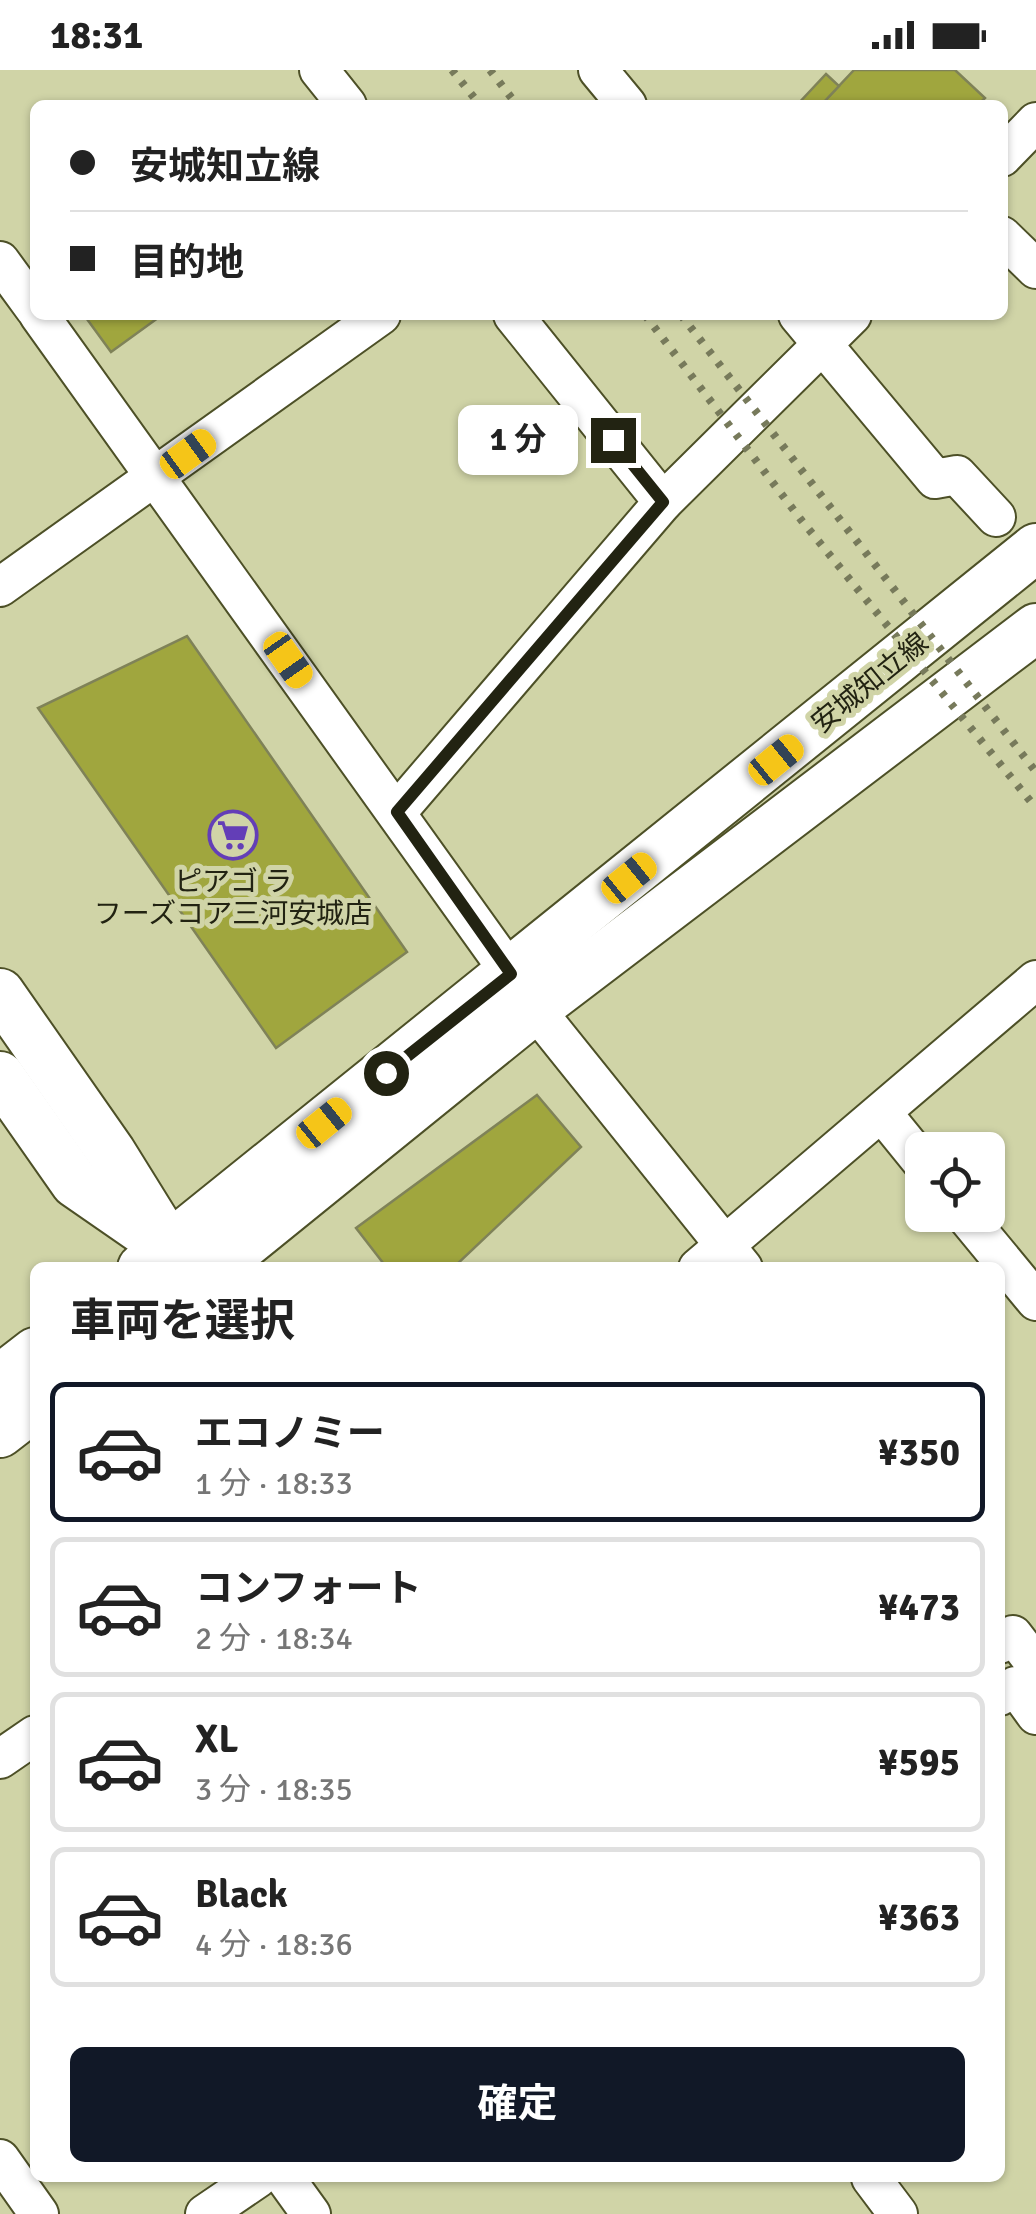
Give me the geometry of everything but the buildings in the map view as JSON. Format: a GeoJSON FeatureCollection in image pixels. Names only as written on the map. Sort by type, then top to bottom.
{"type":"FeatureCollection","features":[{"type":"Feature","properties":{"kind":"main road","name":"安城知立線"},"geometry":{"type":"LineString","coordinates":[[222,1262],[523,991],[1036,548]]}},
{"type":"Feature","properties":{"kind":"main road","name":"安城知立線"},"geometry":{"type":"LineString","coordinates":[[164,1261],[523,991],[1036,628]]}},
{"type":"Feature","properties":{"kind":"main road"},"geometry":{"type":"LineString","coordinates":[[0,993],[111,1152],[164,1261]]}},
{"type":"Feature","properties":{"kind":"main road"},"geometry":{"type":"LineString","coordinates":[[0,1076],[75,1183],[164,1261]]}},
{"type":"Feature","properties":{"kind":"main road"},"geometry":{"type":"LineString","coordinates":[[0,1379],[30,1356]]}},
{"type":"Feature","properties":{"kind":"main road"},"geometry":{"type":"LineString","coordinates":[[0,1433],[30,1410]]}},
{"type":"Feature","properties":{"kind":"street"},"geometry":{"type":"LineString","coordinates":[[319,70],[343,100]]}},
{"type":"Feature","properties":{"kind":"street"},"geometry":{"type":"LineString","coordinates":[[598,70],[623,100]]}},
{"type":"Feature","properties":{"kind":"street"},"geometry":{"type":"LineString","coordinates":[[1008,151],[1036,122]]}},
{"type":"Feature","properties":{"kind":"street"},"geometry":{"type":"LineString","coordinates":[[1008,242],[1036,269]]}},
{"type":"Feature","properties":{"kind":"street"},"geometry":{"type":"LineString","coordinates":[[0,261],[30,302]]}},
{"type":"Feature","properties":{"kind":"street"},"geometry":{"type":"LineString","coordinates":[[43,320],[523,991],[722,1259],[1036,980]]}},
{"type":"Feature","properties":{"kind":"street"},"geometry":{"type":"LineString","coordinates":[[0,587],[374,320]]}},
{"type":"Feature","properties":{"kind":"street"},"geometry":{"type":"LineString","coordinates":[[517,320],[663,502]]}},
{"type":"Feature","properties":{"kind":"street"},"geometry":{"type":"LineString","coordinates":[[802,320],[936,479],[958,474],[996,516]]}},
{"type":"Feature","properties":{"kind":"street"},"geometry":{"type":"LineString","coordinates":[[397,812],[663,502],[847,320]]}},
{"type":"Feature","properties":{"kind":"street"},"geometry":{"type":"LineString","coordinates":[[883,1114],[905,1141]]}},
{"type":"Feature","properties":{"kind":"street"},"geometry":{"type":"LineString","coordinates":[[980,1232],[1004,1262]]}},
{"type":"Feature","properties":{"kind":"street"},"geometry":{"type":"LineString","coordinates":[[1005,1263],[1036,1302]]}},
{"type":"Feature","properties":{"kind":"street"},"geometry":{"type":"LineString","coordinates":[[1012,1629],[1036,1665]]}},
{"type":"Feature","properties":{"kind":"street"},"geometry":{"type":"LineString","coordinates":[[1005,1693],[1015,1686],[1036,1715]]}},
{"type":"Feature","properties":{"kind":"street"},"geometry":{"type":"LineString","coordinates":[[0,1759],[30,1738]]}},
{"type":"Feature","properties":{"kind":"street"},"geometry":{"type":"LineString","coordinates":[[0,2159],[39,2214]]}},
{"type":"Feature","properties":{"kind":"street"},"geometry":{"type":"LineString","coordinates":[[205,2214],[252,2182]]}},
{"type":"Feature","properties":{"kind":"street"},"geometry":{"type":"LineString","coordinates":[[288,2182],[311,2214]]}},
{"type":"Feature","properties":{"kind":"street"},"geometry":{"type":"LineString","coordinates":[[874,2182],[898,2214]]}},
{"type":"Feature","properties":{"kind":"railway"},"geometry":{"type":"LineString","coordinates":[[452,70],[476,100]]}},
{"type":"Feature","properties":{"kind":"railway"},"geometry":{"type":"LineString","coordinates":[[490,70],[513,100]]}},
{"type":"Feature","properties":{"kind":"railway"},"geometry":{"type":"LineString","coordinates":[[649,320],[802,521],[1036,808]]}},
{"type":"Feature","properties":{"kind":"railway"},"geometry":{"type":"LineString","coordinates":[[685,320],[1036,772]]}},
{"type":"Feature","properties":{"kind":"place","name":"ピアゴ ラ フーズコア三河安城店"},"geometry":{"type":"Point","coordinates":[233,835]}},
{"type":"Feature","properties":{"kind":"route"},"geometry":{"type":"LineString","coordinates":[[386,1073],[511,974],[397,812],[663,502],[613,440]]}}]}
